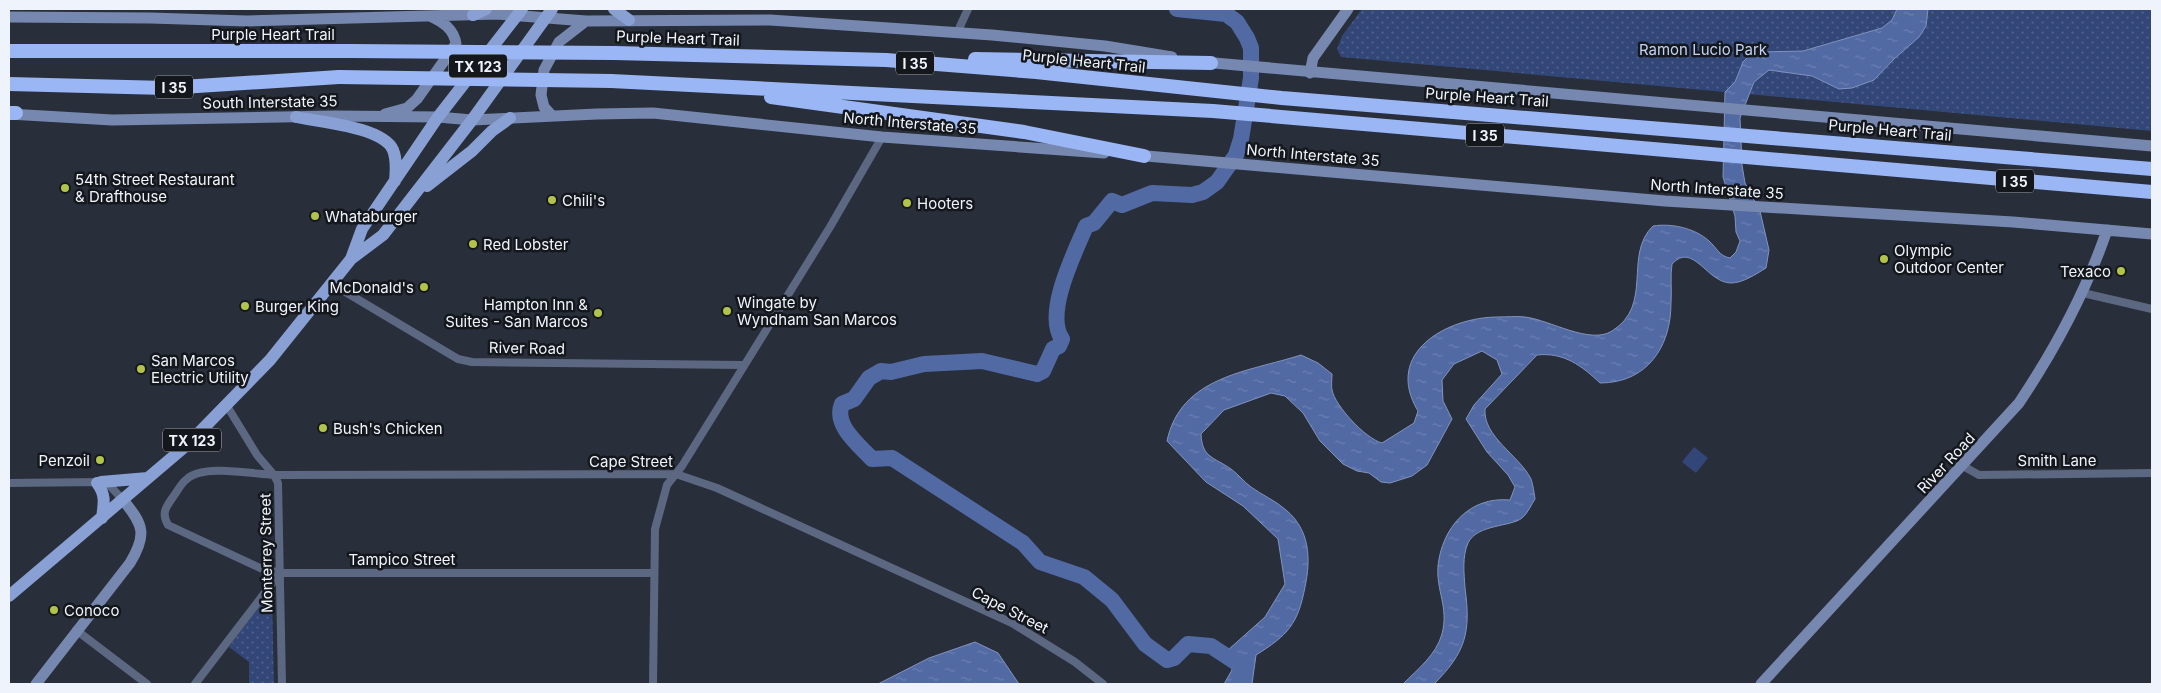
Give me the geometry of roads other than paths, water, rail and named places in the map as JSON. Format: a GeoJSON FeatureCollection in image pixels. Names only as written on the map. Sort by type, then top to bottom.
{"type":"FeatureCollection","features":[{"type":"Feature","properties":{"kind":"highway"},"geometry":{"type":"LineString","coordinates":[[9,47],[41,51]]}},
{"type":"Feature","properties":{"kind":"highway","name":"Purple Heart Trail"},"geometry":{"type":"LineString","coordinates":[[9,51],[351,50],[614,53],[899,61],[1036,72],[1282,98],[1695,130],[2152,169]]}},
{"type":"Feature","properties":{"kind":"highway"},"geometry":{"type":"LineString","coordinates":[[899,61],[1000,59],[1213,63]]}},
{"type":"Feature","properties":{"kind":"highway","name":"I 35"},"geometry":{"type":"LineString","coordinates":[[9,84],[166,88],[339,77],[611,81],[681,84],[1213,111],[2152,192]]}},
{"type":"Feature","properties":{"kind":"highway"},"geometry":{"type":"LineString","coordinates":[[681,84],[1024,132],[1144,156]]}},
{"type":"Feature","properties":{"kind":"main road"},"geometry":{"type":"LineString","coordinates":[[473,15],[486,9]]}},
{"type":"Feature","properties":{"kind":"main road"},"geometry":{"type":"LineString","coordinates":[[614,9],[629,20]]}},
{"type":"Feature","properties":{"kind":"main road"},"geometry":{"type":"LineString","coordinates":[[1310,73],[1313,58],[1348,9]]}},
{"type":"Feature","properties":{"kind":"main road"},"geometry":{"type":"LineString","coordinates":[[372,117],[407,108],[417,98],[456,44],[455,36],[450,29],[428,12]]}},
{"type":"Feature","properties":{"kind":"main road"},"geometry":{"type":"LineString","coordinates":[[9,17],[67,14],[247,21],[428,12],[473,15],[520,12],[548,14],[586,21],[771,14],[1105,46],[1213,63],[1287,71],[2152,146]]}},
{"type":"Feature","properties":{"kind":"main road","name":"TX 123"},"geometry":{"type":"LineString","coordinates":[[9,596],[188,444],[270,360],[350,259],[362,229],[438,116],[520,12]]}},
{"type":"Feature","properties":{"kind":"main road","name":"TX 123"},"geometry":{"type":"LineString","coordinates":[[350,259],[383,235],[472,120],[548,14]]}},
{"type":"Feature","properties":{"kind":"main road"},"geometry":{"type":"LineString","coordinates":[[552,116],[544,107],[541,95],[544,70],[559,42],[586,21]]}},
{"type":"Feature","properties":{"kind":"main road","name":"South Interstate 35"},"geometry":{"type":"LineString","coordinates":[[11,113],[112,120],[438,116],[472,120]]}},
{"type":"Feature","properties":{"kind":"main road","name":"North Interstate 35"},"geometry":{"type":"LineString","coordinates":[[472,120],[653,114],[882,137],[1159,157],[1665,201],[2013,222],[2152,234]]}},
{"type":"Feature","properties":{"kind":"main road"},"geometry":{"type":"LineString","coordinates":[[296,117],[366,131],[380,136],[392,148],[396,164],[395,182]]}},
{"type":"Feature","properties":{"kind":"main road"},"geometry":{"type":"LineString","coordinates":[[413,196],[472,151],[492,130],[510,118]]}},
{"type":"Feature","properties":{"kind":"main road","name":"River Road"},"geometry":{"type":"LineString","coordinates":[[1761,684],[2019,403],[2041,370],[2083,293],[2107,230]]}},
{"type":"Feature","properties":{"kind":"main road"},"geometry":{"type":"LineString","coordinates":[[102,518],[105,499],[99,482],[148,478]]}},
{"type":"Feature","properties":{"kind":"main road"},"geometry":{"type":"LineString","coordinates":[[36,684],[76,630],[130,563],[140,545],[140,529],[136,515],[123,500]]}},
{"type":"Feature","properties":{"kind":"street"},"geometry":{"type":"LineString","coordinates":[[957,33],[968,9]]}},
{"type":"Feature","properties":{"kind":"street"},"geometry":{"type":"LineString","coordinates":[[653,684],[653,573],[657,515],[667,485],[676,474],[830,227],[882,137]]}},
{"type":"Feature","properties":{"kind":"street","name":"River Road"},"geometry":{"type":"LineString","coordinates":[[332,284],[458,359],[472,362],[743,365]]}},
{"type":"Feature","properties":{"kind":"street"},"geometry":{"type":"LineString","coordinates":[[2083,293],[2152,309]]}},
{"type":"Feature","properties":{"kind":"street","name":"Monterrey Street"},"geometry":{"type":"LineString","coordinates":[[227,406],[257,455],[274,475],[278,483],[282,684]]}},
{"type":"Feature","properties":{"kind":"street","name":"Smith Lane"},"geometry":{"type":"LineString","coordinates":[[1963,466],[1979,475],[2152,474]]}},
{"type":"Feature","properties":{"kind":"street","name":"Cape Street"},"geometry":{"type":"LineString","coordinates":[[164,518],[165,508],[186,479],[198,473],[210,471],[274,475],[676,474],[717,488],[1012,623],[1075,662],[1103,684]]}},
{"type":"Feature","properties":{"kind":"street"},"geometry":{"type":"LineString","coordinates":[[9,484],[99,482],[111,487],[123,500]]}},
{"type":"Feature","properties":{"kind":"street","name":"Tampico Street"},"geometry":{"type":"LineString","coordinates":[[164,518],[168,525],[176,529],[260,568],[280,573],[653,573]]}},
{"type":"Feature","properties":{"kind":"street"},"geometry":{"type":"LineString","coordinates":[[195,684],[280,573]]}},
{"type":"Feature","properties":{"kind":"street"},"geometry":{"type":"LineString","coordinates":[[76,630],[147,684]]}},
{"type":"Feature","properties":{"kind":"water"},"geometry":{"type":"Polygon","coordinates":[[[1897,9],[1928,9],[1926,26],[1919,37],[1874,80],[1852,88],[1839,89],[1812,76],[1769,70],[1754,82],[1740,118],[1742,165],[1745,183],[1760,211],[1769,250],[1766,268],[1745,280],[1731,283],[1715,277],[1694,260],[1687,257],[1680,258],[1672,264],[1670,319],[1667,334],[1653,360],[1643,369],[1631,377],[1600,383],[1579,366],[1564,358],[1537,355],[1485,409],[1486,419],[1490,428],[1531,479],[1535,499],[1522,518],[1479,532],[1468,543],[1464,565],[1467,617],[1464,641],[1453,662],[1434,684],[1403,684],[1431,655],[1442,634],[1444,616],[1438,566],[1445,539],[1460,517],[1470,509],[1482,503],[1495,500],[1510,500],[1515,487],[1508,475],[1487,452],[1466,419],[1474,405],[1502,374],[1497,360],[1482,351],[1454,364],[1442,380],[1443,401],[1452,419],[1427,465],[1412,476],[1390,483],[1381,482],[1369,473],[1357,471],[1343,464],[1320,441],[1303,413],[1285,396],[1271,393],[1224,410],[1201,434],[1206,452],[1231,469],[1248,485],[1282,507],[1294,518],[1300,527],[1307,546],[1308,566],[1302,600],[1295,620],[1284,634],[1256,655],[1252,684],[1224,684],[1232,670],[1228,650],[1265,617],[1285,584],[1278,539],[1243,506],[1206,482],[1167,441],[1175,419],[1186,403],[1202,390],[1219,380],[1301,355],[1318,363],[1332,374],[1334,397],[1345,413],[1360,429],[1382,443],[1414,423],[1418,411],[1409,390],[1409,372],[1414,356],[1426,342],[1441,331],[1478,319],[1525,317],[1581,334],[1603,335],[1612,331],[1625,320],[1632,308],[1636,294],[1640,251],[1644,238],[1653,226],[1675,226],[1690,230],[1703,237],[1726,257],[1730,258],[1736,252],[1740,241],[1736,232],[1735,216],[1723,177],[1725,92],[1735,82],[1743,62],[1750,55],[1760,52],[1803,51],[1882,28],[1892,20],[1897,9]]]}},
{"type":"Feature","properties":{"kind":"water"},"geometry":{"type":"Polygon","coordinates":[[[975,642],[998,653],[1019,684],[878,684],[929,658],[975,642]]]}},
{"type":"Feature","properties":{"kind":"waterway"},"geometry":{"type":"LineString","coordinates":[[1177,9],[1226,14],[1237,22],[1251,48],[1251,78],[1241,139],[1236,155],[1217,182],[1203,192],[1192,195],[1152,193],[1122,205],[1112,201],[1094,223],[1086,226],[1063,282],[1059,299],[1057,328],[1062,339],[1059,346],[1053,349],[1043,371],[1037,374],[982,361],[924,364],[891,372],[881,371],[869,378],[854,399],[842,404],[840,412],[844,427],[854,441],[872,459],[892,458],[1023,543],[1040,562],[1084,577],[1112,600],[1145,644],[1167,660],[1174,658],[1188,644],[1211,646],[1243,667]]}},
{"type":"Feature","properties":{"kind":"place","name":"54th Street Restaurant & Drafthouse"},"geometry":{"type":"Point","coordinates":[65,188]}},
{"type":"Feature","properties":{"kind":"place","name":"Chili's"},"geometry":{"type":"Point","coordinates":[552,200]}},
{"type":"Feature","properties":{"kind":"place","name":"Hooters"},"geometry":{"type":"Point","coordinates":[907,203]}},
{"type":"Feature","properties":{"kind":"place","name":"Whataburger"},"geometry":{"type":"Point","coordinates":[315,216]}},
{"type":"Feature","properties":{"kind":"place","name":"Red Lobster"},"geometry":{"type":"Point","coordinates":[473,244]}},
{"type":"Feature","properties":{"kind":"place","name":"Olympic Outdoor Center"},"geometry":{"type":"Point","coordinates":[1884,259]}},
{"type":"Feature","properties":{"kind":"place","name":"Texaco"},"geometry":{"type":"Point","coordinates":[2121,271]}},
{"type":"Feature","properties":{"kind":"place","name":"McDonald's"},"geometry":{"type":"Point","coordinates":[424,287]}},
{"type":"Feature","properties":{"kind":"place","name":"Burger King"},"geometry":{"type":"Point","coordinates":[245,306]}},
{"type":"Feature","properties":{"kind":"place","name":"Wingate by Wyndham San Marcos"},"geometry":{"type":"Point","coordinates":[727,311]}},
{"type":"Feature","properties":{"kind":"place","name":"Hampton Inn & Suites - San Marcos"},"geometry":{"type":"Point","coordinates":[598,313]}},
{"type":"Feature","properties":{"kind":"place","name":"San Marcos Electric Utility"},"geometry":{"type":"Point","coordinates":[141,369]}},
{"type":"Feature","properties":{"kind":"place","name":"Bush's Chicken"},"geometry":{"type":"Point","coordinates":[323,428]}},
{"type":"Feature","properties":{"kind":"place","name":"Penzoil"},"geometry":{"type":"Point","coordinates":[100,460]}},
{"type":"Feature","properties":{"kind":"place","name":"Conoco"},"geometry":{"type":"Point","coordinates":[54,610]}},
{"type":"Feature","properties":{"kind":"park label","name":"Ramon Lucio Park"},"geometry":{"type":"Point","coordinates":[1703,49]}}]}
